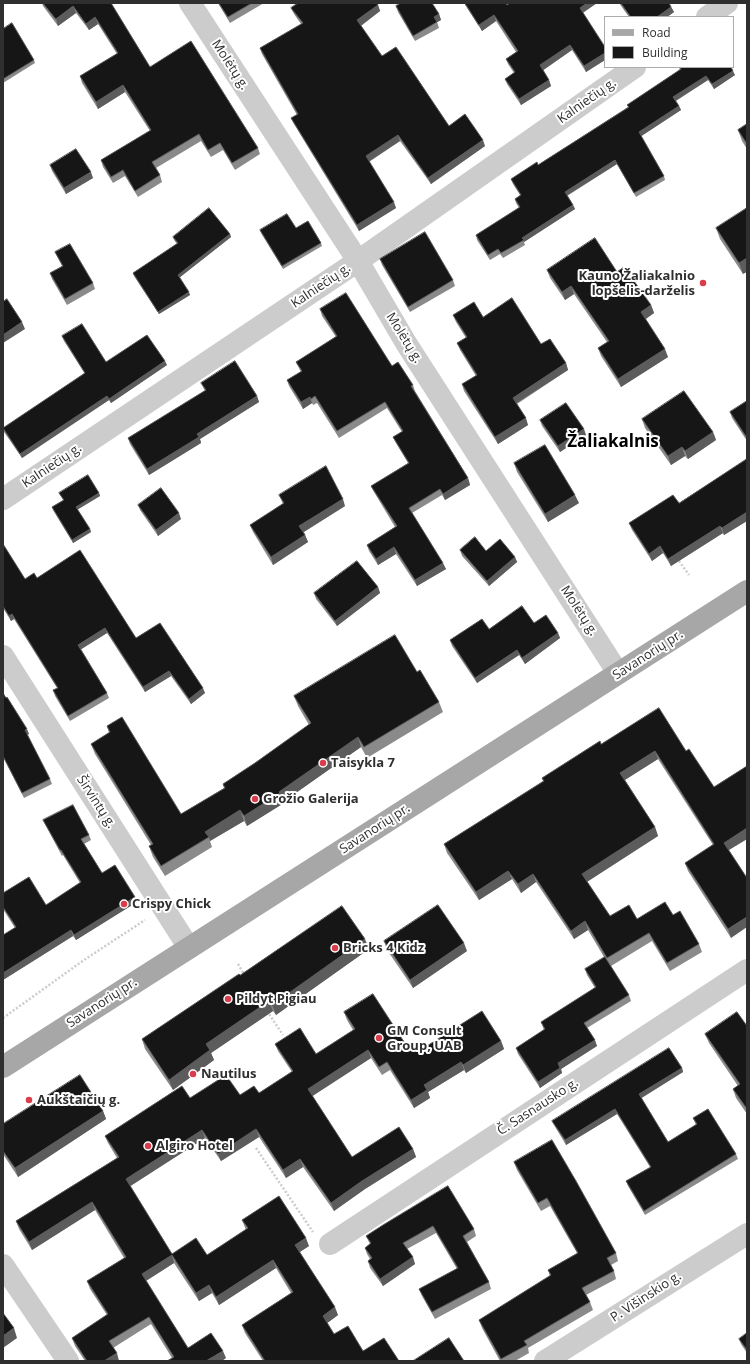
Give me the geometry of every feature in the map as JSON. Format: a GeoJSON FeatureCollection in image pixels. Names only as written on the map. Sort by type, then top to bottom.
{"type":"FeatureCollection","features":[{"type":"Feature","properties":{"kind":"main road","name":"Savanorių pr."},"geometry":{"type":"LineString","coordinates":[[3,1067],[618,673],[746,594]]}},
{"type":"Feature","properties":{"kind":"street","name":"Molėtų g."},"geometry":{"type":"LineString","coordinates":[[190,3],[358,261],[410,349],[618,673]]}},
{"type":"Feature","properties":{"kind":"street"},"geometry":{"type":"LineString","coordinates":[[708,16],[727,3]]}},
{"type":"Feature","properties":{"kind":"street","name":"Kalniečių g."},"geometry":{"type":"LineString","coordinates":[[3,499],[358,261],[635,68]]}},
{"type":"Feature","properties":{"kind":"street","name":"Širvintų g."},"geometry":{"type":"LineString","coordinates":[[3,656],[189,948]]}},
{"type":"Feature","properties":{"kind":"street","name":"Č. Sasnausko g."},"geometry":{"type":"LineString","coordinates":[[330,1244],[747,970]]}},
{"type":"Feature","properties":{"kind":"street","name":"P. Višinskio g."},"geometry":{"type":"LineString","coordinates":[[545,1361],[747,1234]]}},
{"type":"Feature","properties":{"kind":"street"},"geometry":{"type":"LineString","coordinates":[[3,1265],[68,1361]]}},
{"type":"Feature","properties":{"kind":"path"},"geometry":{"type":"LineString","coordinates":[[679,561],[689,576]]}},
{"type":"Feature","properties":{"kind":"path"},"geometry":{"type":"LineString","coordinates":[[3,1018],[84,960],[164,907]]}},
{"type":"Feature","properties":{"kind":"path"},"geometry":{"type":"LineString","coordinates":[[238,964],[246,977]]}},
{"type":"Feature","properties":{"kind":"path"},"geometry":{"type":"LineString","coordinates":[[266,1010],[283,1035]]}},
{"type":"Feature","properties":{"kind":"path"},"geometry":{"type":"LineString","coordinates":[[256,1148],[319,1242],[330,1244]]}},
{"type":"Feature","properties":{"kind":"building"},"geometry":{"type":"Polygon","coordinates":[[[43,3],[111,3],[150,67],[191,41],[258,148],[232,163],[220,143],[208,150],[199,134],[152,162],[160,175],[135,191],[123,170],[111,177],[101,160],[151,130],[123,85],[96,102],[80,76],[118,53],[95,17],[86,24],[73,6],[56,19],[43,3]]]}},
{"type":"Feature","properties":{"kind":"building"},"geometry":{"type":"Polygon","coordinates":[[[219,3],[252,3],[228,17],[219,3]]]}},
{"type":"Feature","properties":{"kind":"building"},"geometry":{"type":"Polygon","coordinates":[[[298,3],[377,3],[378,5],[357,20],[382,56],[396,47],[449,126],[465,114],[483,140],[428,178],[398,135],[366,156],[394,202],[357,225],[291,118],[298,114],[260,48],[303,23],[291,8],[298,3]]]}},
{"type":"Feature","properties":{"kind":"building"},"geometry":{"type":"Polygon","coordinates":[[[401,3],[432,3],[439,14],[434,17],[437,22],[413,36],[396,6],[401,3]]]}},
{"type":"Feature","properties":{"kind":"building"},"geometry":{"type":"Polygon","coordinates":[[[465,3],[506,3],[507,5],[510,3],[587,3],[580,8],[604,45],[604,54],[584,66],[570,45],[540,65],[549,80],[519,99],[505,79],[515,72],[506,59],[518,51],[494,15],[479,25],[465,3]]]}},
{"type":"Feature","properties":{"kind":"building"},"geometry":{"type":"Polygon","coordinates":[[[621,3],[669,3],[671,7],[658,16],[630,16],[621,3]]]}},
{"type":"Feature","properties":{"kind":"building"},"geometry":{"type":"Polygon","coordinates":[[[12,23],[34,60],[3,79],[3,29],[12,23]]]}},
{"type":"Feature","properties":{"kind":"building"},"geometry":{"type":"Polygon","coordinates":[[[680,68],[732,68],[733,71],[712,84],[706,76],[673,97],[679,106],[639,132],[664,176],[634,193],[615,160],[565,192],[573,205],[522,238],[524,240],[501,253],[498,249],[488,255],[476,235],[520,207],[515,199],[521,195],[511,179],[537,162],[538,165],[629,107],[627,105],[681,69],[680,68]]]}},
{"type":"Feature","properties":{"kind":"building"},"geometry":{"type":"Polygon","coordinates":[[[747,124],[747,144],[738,130],[747,124]]]}},
{"type":"Feature","properties":{"kind":"building"},"geometry":{"type":"Polygon","coordinates":[[[76,149],[91,172],[64,188],[50,165],[76,149]]]}},
{"type":"Feature","properties":{"kind":"building"},"geometry":{"type":"Polygon","coordinates":[[[209,208],[230,234],[178,275],[189,292],[158,312],[133,273],[178,243],[173,237],[209,208]]]}},
{"type":"Feature","properties":{"kind":"building"},"geometry":{"type":"Polygon","coordinates":[[[747,208],[747,258],[739,263],[716,228],[747,208]]]}},
{"type":"Feature","properties":{"kind":"building"},"geometry":{"type":"Polygon","coordinates":[[[287,214],[296,228],[308,221],[321,243],[282,266],[260,230],[287,214]]]}},
{"type":"Feature","properties":{"kind":"building"},"geometry":{"type":"Polygon","coordinates":[[[425,232],[453,280],[408,307],[380,259],[425,232]]]}},
{"type":"Feature","properties":{"kind":"building"},"geometry":{"type":"Polygon","coordinates":[[[595,238],[617,272],[624,267],[651,305],[641,312],[665,349],[618,379],[598,348],[609,341],[571,286],[562,292],[547,270],[595,238]]]}},
{"type":"Feature","properties":{"kind":"building"},"geometry":{"type":"Polygon","coordinates":[[[70,244],[93,283],[65,299],[50,273],[63,266],[55,252],[70,244]]]}},
{"type":"Feature","properties":{"kind":"building"},"geometry":{"type":"Polygon","coordinates":[[[346,293],[392,366],[398,362],[413,385],[411,386],[468,478],[443,494],[440,489],[409,508],[443,563],[415,580],[394,547],[376,559],[367,545],[397,526],[371,486],[409,463],[393,437],[403,431],[385,402],[337,431],[315,396],[301,402],[287,380],[302,371],[296,362],[337,336],[320,309],[346,293]]]}},
{"type":"Feature","properties":{"kind":"building"},"geometry":{"type":"Polygon","coordinates":[[[512,298],[541,344],[550,339],[566,363],[513,398],[526,418],[495,437],[462,384],[477,375],[457,343],[467,337],[453,315],[474,302],[483,317],[512,298]]]}},
{"type":"Feature","properties":{"kind":"building"},"geometry":{"type":"Polygon","coordinates":[[[7,299],[22,322],[3,335],[3,302],[7,299]]]}},
{"type":"Feature","properties":{"kind":"building"},"geometry":{"type":"Polygon","coordinates":[[[82,324],[106,362],[147,335],[165,361],[109,399],[107,396],[20,454],[3,428],[85,373],[62,336],[82,324]]]}},
{"type":"Feature","properties":{"kind":"building"},"geometry":{"type":"Polygon","coordinates":[[[235,361],[257,396],[197,434],[199,437],[147,469],[128,438],[206,390],[201,383],[235,361]]]}},
{"type":"Feature","properties":{"kind":"building"},"geometry":{"type":"Polygon","coordinates":[[[684,391],[713,432],[685,451],[682,447],[668,456],[642,419],[684,391]]]}},
{"type":"Feature","properties":{"kind":"building"},"geometry":{"type":"Polygon","coordinates":[[[747,401],[747,438],[730,412],[747,401]]]}},
{"type":"Feature","properties":{"kind":"building"},"geometry":{"type":"Polygon","coordinates":[[[566,403],[584,429],[558,446],[540,420],[566,403]]]}},
{"type":"Feature","properties":{"kind":"building"},"geometry":{"type":"Polygon","coordinates":[[[545,445],[575,495],[545,514],[514,463],[545,445]]]}},
{"type":"Feature","properties":{"kind":"building"},"geometry":{"type":"Polygon","coordinates":[[[747,459],[747,512],[722,528],[720,526],[668,559],[660,546],[649,554],[629,523],[673,495],[679,503],[747,459]]]}},
{"type":"Feature","properties":{"kind":"building"},"geometry":{"type":"Polygon","coordinates":[[[326,466],[343,499],[299,526],[305,535],[271,557],[250,525],[284,503],[279,495],[326,466]]]}},
{"type":"Feature","properties":{"kind":"building"},"geometry":{"type":"Polygon","coordinates":[[[88,475],[99,493],[76,507],[90,529],[72,540],[52,507],[64,500],[59,493],[88,475]]]}},
{"type":"Feature","properties":{"kind":"building"},"geometry":{"type":"Polygon","coordinates":[[[161,488],[179,513],[156,530],[138,505],[161,488]]]}},
{"type":"Feature","properties":{"kind":"building"},"geometry":{"type":"Polygon","coordinates":[[[475,537],[486,551],[500,539],[515,557],[487,581],[460,550],[475,537]]]}},
{"type":"Feature","properties":{"kind":"building"},"geometry":{"type":"Polygon","coordinates":[[[3,544],[25,579],[34,573],[37,578],[80,550],[136,638],[160,623],[203,688],[189,699],[169,671],[143,687],[105,628],[78,645],[107,693],[68,716],[53,690],[58,688],[12,614],[9,616],[3,606],[3,544]]]}},
{"type":"Feature","properties":{"kind":"building"},"geometry":{"type":"Polygon","coordinates":[[[357,561],[378,587],[335,621],[314,593],[357,561]]]}},
{"type":"Feature","properties":{"kind":"building"},"geometry":{"type":"Polygon","coordinates":[[[522,606],[534,623],[546,615],[558,633],[522,658],[517,650],[475,678],[450,640],[482,619],[489,629],[522,606]]]}},
{"type":"Feature","properties":{"kind":"building"},"geometry":{"type":"Polygon","coordinates":[[[395,635],[417,672],[420,670],[439,702],[364,747],[358,737],[279,792],[280,793],[244,816],[240,810],[205,832],[209,837],[161,866],[149,846],[153,844],[91,744],[110,732],[107,726],[122,717],[181,814],[225,788],[223,784],[311,723],[294,696],[395,635]]]}},
{"type":"Feature","properties":{"kind":"building"},"geometry":{"type":"Polygon","coordinates":[[[3,693],[27,729],[25,730],[50,779],[22,793],[3,756],[3,693]]]}},
{"type":"Feature","properties":{"kind":"building"},"geometry":{"type":"Polygon","coordinates":[[[659,708],[686,751],[689,749],[714,787],[747,766],[747,828],[724,843],[747,878],[747,917],[728,929],[685,863],[714,844],[655,751],[620,773],[655,827],[582,874],[610,916],[629,905],[637,919],[665,902],[673,915],[680,911],[699,944],[667,963],[649,933],[607,958],[585,921],[571,931],[533,874],[518,884],[508,871],[476,892],[444,844],[544,781],[542,778],[600,741],[601,744],[659,708]]]}},
{"type":"Feature","properties":{"kind":"building"},"geometry":{"type":"Polygon","coordinates":[[[73,805],[89,835],[81,839],[102,873],[115,865],[135,897],[74,935],[71,930],[3,973],[3,935],[16,927],[3,907],[3,893],[29,877],[46,905],[81,882],[43,820],[73,805]]]}},
{"type":"Feature","properties":{"kind":"building"},"geometry":{"type":"Polygon","coordinates":[[[438,905],[464,943],[410,980],[384,941],[438,905]]]}},
{"type":"Feature","properties":{"kind":"building"},"geometry":{"type":"Polygon","coordinates":[[[342,906],[365,939],[272,1005],[269,1001],[206,1044],[210,1050],[169,1080],[142,1039],[342,906]]]}},
{"type":"Feature","properties":{"kind":"building"},"geometry":{"type":"Polygon","coordinates":[[[605,957],[629,995],[584,1023],[595,1040],[558,1063],[560,1068],[538,1082],[516,1048],[545,1029],[541,1022],[596,987],[585,969],[605,957]]]}},
{"type":"Feature","properties":{"kind":"building"},"geometry":{"type":"Polygon","coordinates":[[[373,994],[408,1048],[415,1044],[419,1051],[482,1011],[501,1041],[463,1065],[461,1062],[424,1085],[427,1090],[411,1100],[387,1062],[379,1067],[368,1050],[308,1089],[352,1157],[399,1127],[413,1149],[362,1181],[331,1203],[300,1159],[283,1170],[256,1129],[218,1154],[202,1130],[126,1179],[172,1254],[196,1238],[207,1255],[248,1228],[242,1220],[279,1196],[306,1238],[295,1245],[335,1307],[323,1316],[334,1334],[348,1326],[363,1351],[384,1338],[399,1361],[265,1361],[242,1325],[293,1292],[273,1260],[216,1297],[209,1285],[196,1293],[172,1255],[142,1274],[188,1348],[211,1333],[223,1351],[206,1361],[167,1361],[174,1357],[149,1317],[109,1341],[117,1353],[104,1361],[87,1361],[72,1338],[108,1314],[87,1281],[126,1257],[92,1202],[29,1242],[16,1221],[119,1157],[105,1136],[182,1086],[190,1098],[226,1075],[240,1095],[254,1086],[259,1093],[293,1071],[275,1044],[300,1028],[316,1054],[355,1029],[344,1012],[373,994]]]}},
{"type":"Feature","properties":{"kind":"building"},"geometry":{"type":"Polygon","coordinates":[[[737,1012],[747,1026],[747,1109],[733,1089],[740,1084],[705,1034],[737,1012]]]}},
{"type":"Feature","properties":{"kind":"building"},"geometry":{"type":"Polygon","coordinates":[[[669,1048],[682,1068],[639,1094],[668,1142],[697,1124],[693,1118],[708,1109],[736,1154],[644,1211],[626,1181],[651,1167],[615,1109],[565,1140],[552,1121],[669,1048]]]}},
{"type":"Feature","properties":{"kind":"building"},"geometry":{"type":"Polygon","coordinates":[[[80,1075],[103,1111],[15,1168],[3,1151],[3,1124],[80,1075]]]}},
{"type":"Feature","properties":{"kind":"building"},"geometry":{"type":"Polygon","coordinates":[[[552,1140],[616,1253],[607,1258],[614,1271],[582,1288],[590,1302],[524,1341],[527,1345],[501,1359],[479,1320],[551,1275],[548,1270],[578,1253],[547,1198],[538,1203],[514,1162],[552,1140]]]}},
{"type":"Feature","properties":{"kind":"building"},"geometry":{"type":"Polygon","coordinates":[[[448,1186],[474,1229],[463,1236],[489,1282],[432,1312],[419,1289],[458,1268],[433,1226],[403,1243],[413,1257],[380,1279],[368,1261],[372,1258],[365,1248],[371,1243],[366,1236],[448,1186]]]}},
{"type":"Feature","properties":{"kind":"building"},"geometry":{"type":"Polygon","coordinates":[[[3,1313],[14,1328],[3,1336],[3,1313]]]}},
{"type":"Feature","properties":{"kind":"building"},"geometry":{"type":"Polygon","coordinates":[[[747,1333],[747,1350],[739,1339],[747,1333]]]}},
{"type":"Feature","properties":{"kind":"building"},"geometry":{"type":"Polygon","coordinates":[[[449,1338],[464,1361],[413,1361],[449,1338]]]}},
{"type":"Feature","properties":{"kind":"place","name":"Kauno Žaliakalnio lopšelis-darželis"},"geometry":{"type":"Point","coordinates":[703,283]}},
{"type":"Feature","properties":{"kind":"place","name":"Taisykla 7"},"geometry":{"type":"Point","coordinates":[323,763]}},
{"type":"Feature","properties":{"kind":"place","name":"Grožio Galerija"},"geometry":{"type":"Point","coordinates":[255,799]}},
{"type":"Feature","properties":{"kind":"place","name":"Crispy Chick"},"geometry":{"type":"Point","coordinates":[124,904]}},
{"type":"Feature","properties":{"kind":"place","name":"Bricks 4 Kidz"},"geometry":{"type":"Point","coordinates":[335,948]}},
{"type":"Feature","properties":{"kind":"place","name":"Pildyt Pigiau"},"geometry":{"type":"Point","coordinates":[228,999]}},
{"type":"Feature","properties":{"kind":"place","name":"GM Consult Group, UAB"},"geometry":{"type":"Point","coordinates":[379,1038]}},
{"type":"Feature","properties":{"kind":"place","name":"Nautilus"},"geometry":{"type":"Point","coordinates":[193,1074]}},
{"type":"Feature","properties":{"kind":"place","name":"Aukštaičių g."},"geometry":{"type":"Point","coordinates":[29,1100]}},
{"type":"Feature","properties":{"kind":"place","name":"Algiro Hotel"},"geometry":{"type":"Point","coordinates":[148,1146]}},
{"type":"Feature","properties":{"kind":"district","name":"Žaliakalnis"},"geometry":{"type":"Point","coordinates":[613,442]}}]}
